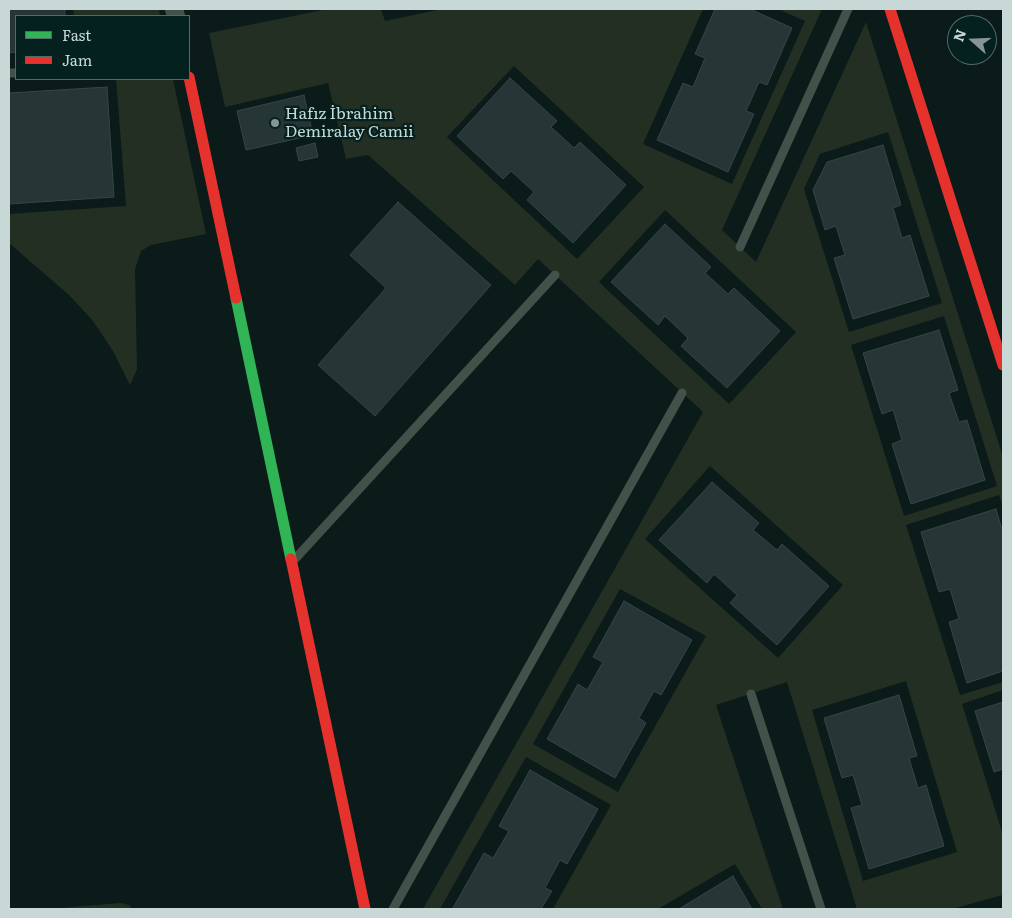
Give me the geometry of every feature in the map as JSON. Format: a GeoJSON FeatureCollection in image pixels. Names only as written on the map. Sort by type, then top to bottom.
{"type":"FeatureCollection","features":[{"type":"Feature","properties":{"kind":"street"},"geometry":{"type":"LineString","coordinates":[[890,9],[1003,366]]}},
{"type":"Feature","properties":{"kind":"street"},"geometry":{"type":"LineString","coordinates":[[190,80],[364,909]]}},
{"type":"Feature","properties":{"kind":"lane"},"geometry":{"type":"LineString","coordinates":[[740,247],[848,9]]}},
{"type":"Feature","properties":{"kind":"lane"},"geometry":{"type":"LineString","coordinates":[[291,564],[555,275]]}},
{"type":"Feature","properties":{"kind":"lane"},"geometry":{"type":"LineString","coordinates":[[393,909],[682,393]]}},
{"type":"Feature","properties":{"kind":"lane"},"geometry":{"type":"LineString","coordinates":[[751,694],[821,909]]}},
{"type":"Feature","properties":{"kind":"green space"},"geometry":{"type":"Polygon","coordinates":[[[73,9],[159,9],[160,15],[74,15],[73,9]]]}},
{"type":"Feature","properties":{"kind":"green space"},"geometry":{"type":"Polygon","coordinates":[[[328,9],[381,9],[385,21],[442,9],[703,9],[643,144],[732,184],[805,21],[778,9],[822,9],[722,230],[756,262],[866,22],[1003,457],[1003,507],[999,495],[906,525],[960,695],[1003,682],[1003,690],[962,704],[1003,835],[1003,895],[952,909],[857,909],[787,682],[716,705],[783,909],[762,909],[735,864],[658,909],[553,909],[611,805],[526,757],[440,909],[423,909],[703,412],[538,259],[515,285],[368,155],[346,159],[328,83],[225,107],[209,33],[328,9]],[[514,66],[447,137],[577,259],[644,187],[514,66]],[[888,132],[820,154],[804,189],[849,332],[942,303],[888,132]],[[665,210],[599,282],[729,404],[796,332],[665,210]],[[944,316],[851,345],[904,516],[997,486],[944,316]],[[710,466],[645,539],[778,658],[843,585],[710,466]],[[620,589],[533,744],[618,792],[706,636],[620,589]],[[906,681],[812,710],[863,881],[957,852],[906,681]]]}},
{"type":"Feature","properties":{"kind":"green space"},"geometry":{"type":"Polygon","coordinates":[[[116,80],[173,80],[206,234],[151,245],[141,251],[135,269],[137,369],[130,385],[113,351],[93,321],[70,296],[9,243],[9,214],[126,206],[116,80]]]}},
{"type":"Feature","properties":{"kind":"green space"},"geometry":{"type":"Polygon","coordinates":[[[121,903],[129,905],[132,909],[48,909],[121,903]]]}},
{"type":"Feature","properties":{"kind":"building"},"geometry":{"type":"Polygon","coordinates":[[[9,9],[65,9],[65,15],[15,15],[15,52],[9,53],[9,9]]]}},
{"type":"Feature","properties":{"kind":"building"},"geometry":{"type":"Polygon","coordinates":[[[715,9],[750,9],[792,28],[767,85],[759,82],[746,111],[754,114],[728,172],[657,140],[683,83],[693,87],[705,58],[695,54],[715,9]]]}},
{"type":"Feature","properties":{"kind":"building"},"geometry":{"type":"Polygon","coordinates":[[[510,78],[557,121],[551,127],[574,148],[580,142],[626,185],[573,243],[527,200],[534,192],[511,171],[503,179],[457,136],[510,78]]]}},
{"type":"Feature","properties":{"kind":"building"},"geometry":{"type":"Polygon","coordinates":[[[107,87],[114,197],[9,204],[9,93],[107,87]]]}},
{"type":"Feature","properties":{"kind":"building","name":"Hafız İbrahim Demiralay Camii"},"geometry":{"type":"Polygon","coordinates":[[[304,95],[313,135],[246,150],[237,111],[304,95]]]}},
{"type":"Feature","properties":{"kind":"building"},"geometry":{"type":"Polygon","coordinates":[[[315,143],[318,157],[299,161],[296,148],[315,143]]]}},
{"type":"Feature","properties":{"kind":"building"},"geometry":{"type":"Polygon","coordinates":[[[883,145],[901,205],[893,208],[902,238],[910,235],[929,296],[853,319],[834,258],[845,255],[836,226],[825,230],[813,190],[827,162],[883,145]]]}},
{"type":"Feature","properties":{"kind":"building"},"geometry":{"type":"Polygon","coordinates":[[[398,202],[491,285],[375,416],[318,365],[386,288],[350,255],[398,202]]]}},
{"type":"Feature","properties":{"kind":"building"},"geometry":{"type":"Polygon","coordinates":[[[665,224],[711,267],[705,273],[728,294],[734,288],[780,331],[727,388],[681,346],[688,338],[665,316],[658,325],[611,282],[665,224]]]}},
{"type":"Feature","properties":{"kind":"building"},"geometry":{"type":"Polygon","coordinates":[[[939,330],[958,390],[949,393],[959,422],[967,420],[985,480],[911,504],[892,444],[902,440],[893,410],[882,414],[863,353],[939,330]]]}},
{"type":"Feature","properties":{"kind":"building"},"geometry":{"type":"Polygon","coordinates":[[[712,482],[759,523],[753,530],[777,550],[782,544],[829,586],[777,645],[730,603],[737,595],[714,574],[707,583],[659,540],[712,482]]]}},
{"type":"Feature","properties":{"kind":"building"},"geometry":{"type":"Polygon","coordinates":[[[996,509],[1003,533],[1003,671],[967,683],[949,622],[959,619],[950,589],[939,592],[921,532],[996,509]]]}},
{"type":"Feature","properties":{"kind":"building"},"geometry":{"type":"Polygon","coordinates":[[[624,601],[692,640],[661,695],[654,691],[639,718],[646,723],[615,778],[547,739],[578,684],[587,690],[603,662],[593,657],[624,601]]]}},
{"type":"Feature","properties":{"kind":"building"},"geometry":{"type":"Polygon","coordinates":[[[899,695],[917,756],[909,758],[918,788],[926,785],[944,846],[869,869],[851,808],[862,805],[853,775],[842,778],[824,718],[899,695]]]}},
{"type":"Feature","properties":{"kind":"building"},"geometry":{"type":"Polygon","coordinates":[[[1003,702],[1003,769],[994,772],[975,711],[1003,702]]]}},
{"type":"Feature","properties":{"kind":"building"},"geometry":{"type":"Polygon","coordinates":[[[530,770],[598,809],[567,864],[560,860],[545,888],[552,891],[541,909],[453,908],[484,853],[493,858],[509,831],[499,826],[530,770]]]}},
{"type":"Feature","properties":{"kind":"building"},"geometry":{"type":"Polygon","coordinates":[[[733,876],[752,909],[679,909],[733,876]]]}},
{"type":"Feature","properties":{"kind":"traffic: fast"},"geometry":{"type":"LineString","coordinates":[[236,298],[291,559]]}},
{"type":"Feature","properties":{"kind":"traffic: jam"},"geometry":{"type":"LineString","coordinates":[[890,9],[1003,365]]}},
{"type":"Feature","properties":{"kind":"traffic: jam"},"geometry":{"type":"LineString","coordinates":[[190,80],[236,298]]}},
{"type":"Feature","properties":{"kind":"traffic: jam"},"geometry":{"type":"LineString","coordinates":[[291,559],[365,909]]}},
{"type":"Feature","properties":{"kind":"place","name":"Hafız İbrahim Demiralay Camii"},"geometry":{"type":"Point","coordinates":[275,123]}}]}
